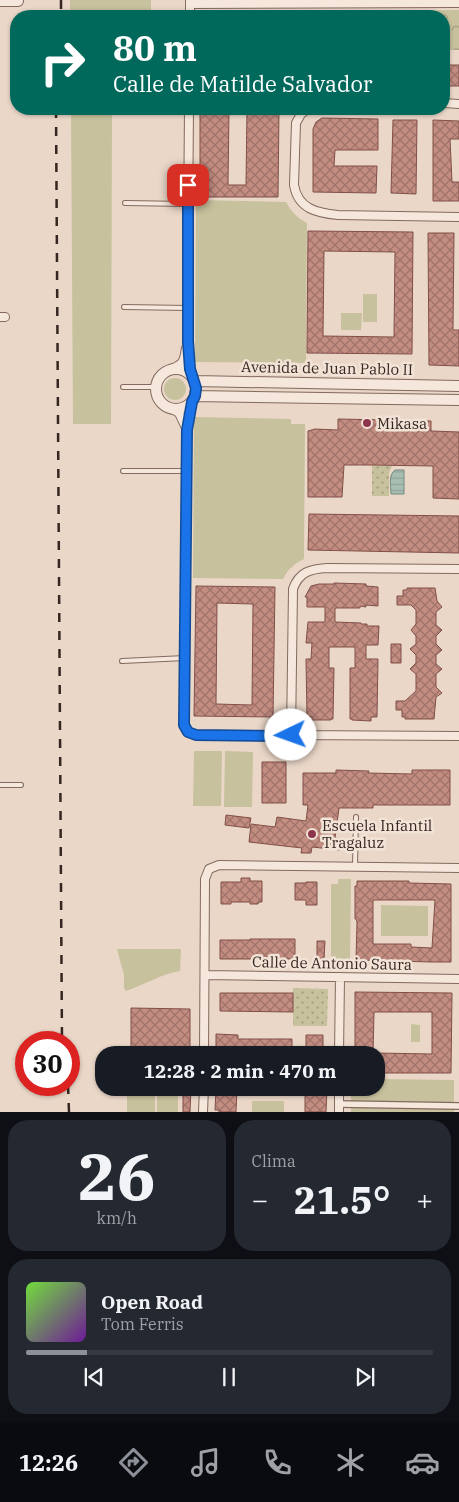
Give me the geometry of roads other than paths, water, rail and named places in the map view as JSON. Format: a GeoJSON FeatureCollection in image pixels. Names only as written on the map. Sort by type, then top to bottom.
{"type":"FeatureCollection","features":[{"type":"Feature","properties":{"kind":"street"},"geometry":{"type":"LineString","coordinates":[[0,1],[18,1]]}},
{"type":"Feature","properties":{"kind":"street"},"geometry":{"type":"LineString","coordinates":[[190,2],[459,3]]}},
{"type":"Feature","properties":{"kind":"street"},"geometry":{"type":"LineString","coordinates":[[189,115],[188,341],[190,369],[196,388],[187,430],[184,725],[188,732],[196,735],[459,736]]}},
{"type":"Feature","properties":{"kind":"street"},"geometry":{"type":"LineString","coordinates":[[300,115],[296,123],[294,185],[296,194],[308,208],[320,213],[338,215],[459,217]]}},
{"type":"Feature","properties":{"kind":"street"},"geometry":{"type":"LineString","coordinates":[[187,430],[179,413],[167,407],[158,399],[155,387],[160,376],[180,365],[184,360],[188,341]]}},
{"type":"Feature","properties":{"kind":"street"},"geometry":{"type":"LineString","coordinates":[[171,369],[183,370],[194,379]]}},
{"type":"Feature","properties":{"kind":"street","name":"Avenida de Juan Pablo II"},"geometry":{"type":"LineString","coordinates":[[194,379],[459,386]]}},
{"type":"Feature","properties":{"kind":"street"},"geometry":{"type":"LineString","coordinates":[[172,409],[183,408],[193,399]]}},
{"type":"Feature","properties":{"kind":"street","name":"Avenida de Juan Pablo II"},"geometry":{"type":"LineString","coordinates":[[193,399],[459,400]]}},
{"type":"Feature","properties":{"kind":"street"},"geometry":{"type":"LineString","coordinates":[[291,735],[293,589],[304,572],[327,568],[459,569]]}},
{"type":"Feature","properties":{"kind":"street"},"geometry":{"type":"LineString","coordinates":[[204,1046],[205,879],[209,869],[219,865],[459,868]]}},
{"type":"Feature","properties":{"kind":"street","name":"Calle de Antonio Saura"},"geometry":{"type":"LineString","coordinates":[[205,975],[459,979]]}},
{"type":"Feature","properties":{"kind":"street"},"geometry":{"type":"LineString","coordinates":[[340,977],[340,1046]]}},
{"type":"Feature","properties":{"kind":"street"},"geometry":{"type":"LineString","coordinates":[[203,1112],[204,1096]]}},
{"type":"Feature","properties":{"kind":"street"},"geometry":{"type":"LineString","coordinates":[[339,1108],[459,1106]]}},
{"type":"Feature","properties":{"kind":"lane"},"geometry":{"type":"LineString","coordinates":[[125,204],[188,204]]}},
{"type":"Feature","properties":{"kind":"lane"},"geometry":{"type":"LineString","coordinates":[[124,307],[188,308]]}},
{"type":"Feature","properties":{"kind":"lane"},"geometry":{"type":"LineString","coordinates":[[124,387],[155,387]]}},
{"type":"Feature","properties":{"kind":"lane"},"geometry":{"type":"LineString","coordinates":[[123,471],[186,471]]}},
{"type":"Feature","properties":{"kind":"lane"},"geometry":{"type":"LineString","coordinates":[[122,661],[184,658]]}},
{"type":"Feature","properties":{"kind":"lane"},"geometry":{"type":"LineString","coordinates":[[0,785],[22,785]]}},
{"type":"Feature","properties":{"kind":"lane"},"geometry":{"type":"LineString","coordinates":[[355,867],[356,817]]}},
{"type":"Feature","properties":{"kind":"railway"},"geometry":{"type":"LineString","coordinates":[[61,0],[61,10]]}},
{"type":"Feature","properties":{"kind":"railway"},"geometry":{"type":"LineString","coordinates":[[56,115],[62,1031]]}},
{"type":"Feature","properties":{"kind":"railway"},"geometry":{"type":"LineString","coordinates":[[68,1096],[69,1112]]}},
{"type":"Feature","properties":{"kind":"place","name":"Mikasa"},"geometry":{"type":"Point","coordinates":[367,423]}},
{"type":"Feature","properties":{"kind":"place","name":"Escuela Infantil Tragaluz"},"geometry":{"type":"Point","coordinates":[312,834]}}]}
